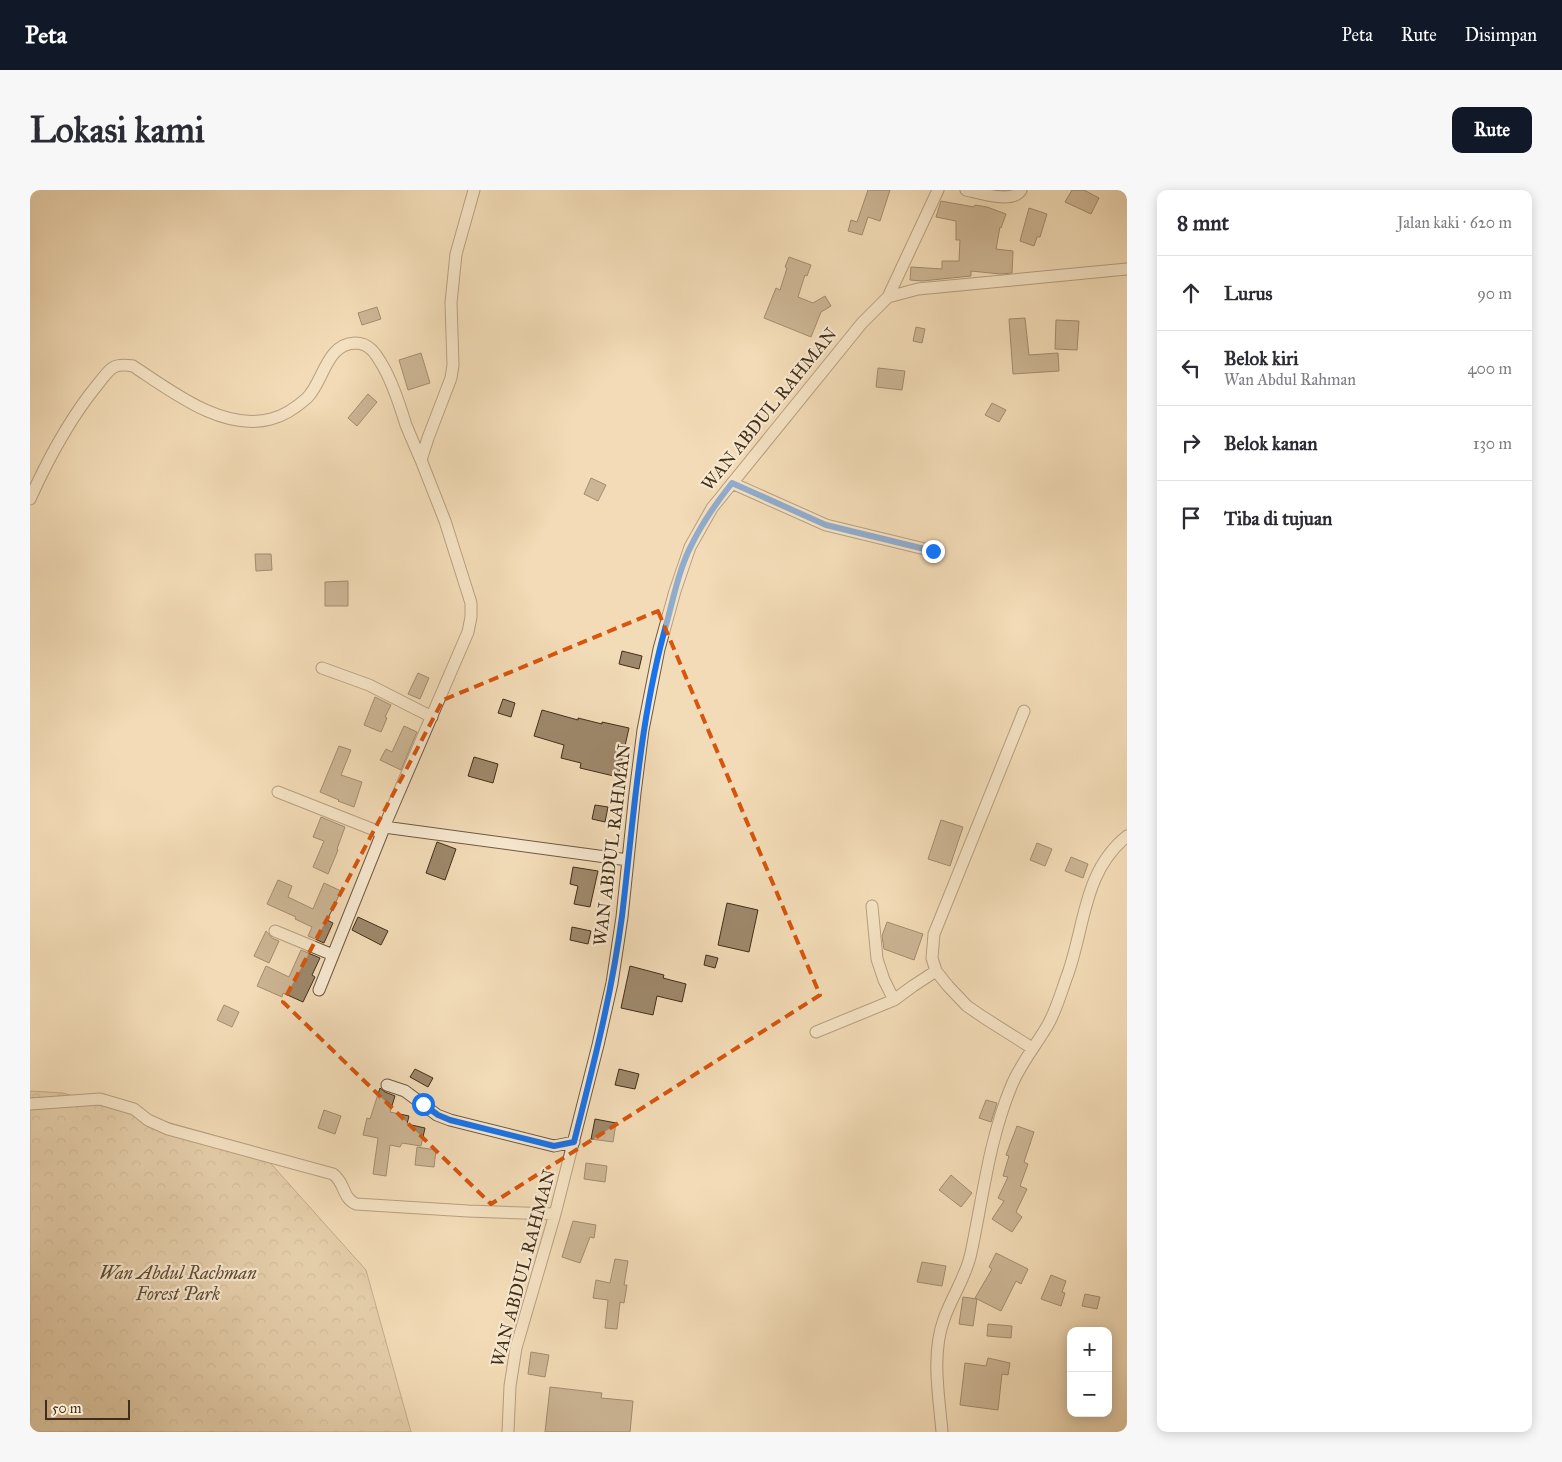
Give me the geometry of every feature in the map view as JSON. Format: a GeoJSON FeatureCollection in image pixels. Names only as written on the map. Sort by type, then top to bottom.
{"type":"FeatureCollection","features":[{"type":"Feature","properties":{"kind":"street"},"geometry":{"type":"LineString","coordinates":[[421,460],[451,378],[453,365],[451,304],[456,254],[474,190]]}},
{"type":"Feature","properties":{"kind":"street"},"geometry":{"type":"LineString","coordinates":[[888,296],[938,190]]}},
{"type":"Feature","properties":{"kind":"street"},"geometry":{"type":"LineString","coordinates":[[966,190],[1006,198],[1016,196],[1021,190]]}},
{"type":"Feature","properties":{"kind":"street"},"geometry":{"type":"LineString","coordinates":[[888,296],[918,289],[1127,269]]}},
{"type":"Feature","properties":{"kind":"street","name":"WAN ABDUL RAHMAN"},"geometry":{"type":"LineString","coordinates":[[508,1432],[510,1386],[516,1348],[574,1142],[612,983],[622,917],[635,793],[644,730],[659,649],[675,591],[690,547],[712,508],[862,323],[888,296]]}},
{"type":"Feature","properties":{"kind":"street"},"geometry":{"type":"LineString","coordinates":[[30,499],[41,475],[68,428],[92,392],[114,367],[133,366],[181,398],[225,417],[249,422],[271,419],[284,414],[308,397],[328,360],[339,347],[348,343],[359,343],[371,347],[385,369],[396,392],[407,427],[445,521],[471,602],[472,617],[468,632],[383,830],[319,990]]}},
{"type":"Feature","properties":{"kind":"street"},"geometry":{"type":"LineString","coordinates":[[732,483],[826,525],[933,551]]}},
{"type":"Feature","properties":{"kind":"street"},"geometry":{"type":"LineString","coordinates":[[322,668],[369,685],[432,717]]}},
{"type":"Feature","properties":{"kind":"street"},"geometry":{"type":"LineString","coordinates":[[1024,711],[934,934],[932,958],[936,971],[967,1006],[1032,1048]]}},
{"type":"Feature","properties":{"kind":"street"},"geometry":{"type":"LineString","coordinates":[[278,792],[383,830],[628,860]]}},
{"type":"Feature","properties":{"kind":"street"},"geometry":{"type":"LineString","coordinates":[[942,1432],[938,1342],[944,1319],[965,1275],[969,1262],[986,1174],[1004,1106],[1012,1085],[1032,1048],[1046,1028],[1054,1010],[1071,966],[1086,901],[1101,867],[1122,845],[1127,836]]}},
{"type":"Feature","properties":{"kind":"street"},"geometry":{"type":"LineString","coordinates":[[872,906],[877,959],[884,980],[894,1000]]}},
{"type":"Feature","properties":{"kind":"street"},"geometry":{"type":"LineString","coordinates":[[275,931],[333,955]]}},
{"type":"Feature","properties":{"kind":"street"},"geometry":{"type":"LineString","coordinates":[[816,1032],[894,1000],[936,971]]}},
{"type":"Feature","properties":{"kind":"street"},"geometry":{"type":"LineString","coordinates":[[387,1085],[405,1092],[438,1115],[450,1120],[554,1146],[574,1142]]}},
{"type":"Feature","properties":{"kind":"street"},"geometry":{"type":"LineString","coordinates":[[30,1104],[100,1099],[134,1109],[148,1120],[168,1129],[333,1174],[338,1177],[347,1198],[356,1204],[555,1214]]}},
{"type":"Feature","properties":{"kind":"highlighted area"},"geometry":{"type":"Polygon","coordinates":[[[658,611],[820,995],[491,1204],[283,1002],[443,700],[658,611]]]}},
{"type":"Feature","properties":{"kind":"green space","name":"Wan Abdul Rachman Forest Park"},"geometry":{"type":"Polygon","coordinates":[[[30,1091],[63,1093],[256,1147],[366,1270],[411,1432],[30,1432],[30,1091]]]}},
{"type":"Feature","properties":{"kind":"building"},"geometry":{"type":"Polygon","coordinates":[[[868,190],[890,190],[880,221],[868,217],[862,235],[848,231],[851,220],[857,222],[868,190]]]}},
{"type":"Feature","properties":{"kind":"building"},"geometry":{"type":"Polygon","coordinates":[[[1072,190],[1084,190],[1099,198],[1091,214],[1065,202],[1072,190]]]}},
{"type":"Feature","properties":{"kind":"building"},"geometry":{"type":"Polygon","coordinates":[[[941,201],[974,207],[975,205],[987,207],[1006,214],[1000,227],[996,249],[1013,251],[1012,273],[1000,274],[971,271],[971,276],[922,281],[910,280],[911,267],[942,269],[942,261],[959,261],[960,240],[956,240],[956,221],[936,217],[941,201]]]}},
{"type":"Feature","properties":{"kind":"building"},"geometry":{"type":"Polygon","coordinates":[[[1029,208],[1047,214],[1040,237],[1037,237],[1034,246],[1020,241],[1029,208]]]}},
{"type":"Feature","properties":{"kind":"building"},"geometry":{"type":"Polygon","coordinates":[[[789,257],[811,265],[807,276],[805,275],[798,297],[813,303],[825,296],[831,306],[821,312],[811,337],[764,318],[776,288],[780,290],[789,257]]]}},
{"type":"Feature","properties":{"kind":"building"},"geometry":{"type":"Polygon","coordinates":[[[377,307],[381,319],[362,325],[358,313],[377,307]]]}},
{"type":"Feature","properties":{"kind":"building"},"geometry":{"type":"Polygon","coordinates":[[[1025,318],[1029,355],[1058,353],[1059,371],[1013,374],[1009,319],[1025,318]]]}},
{"type":"Feature","properties":{"kind":"building"},"geometry":{"type":"Polygon","coordinates":[[[1056,320],[1079,321],[1077,350],[1055,349],[1056,320]]]}},
{"type":"Feature","properties":{"kind":"building"},"geometry":{"type":"Polygon","coordinates":[[[916,327],[925,329],[922,343],[913,341],[916,327]]]}},
{"type":"Feature","properties":{"kind":"building"},"geometry":{"type":"Polygon","coordinates":[[[421,353],[430,383],[408,390],[399,360],[421,353]]]}},
{"type":"Feature","properties":{"kind":"building"},"geometry":{"type":"Polygon","coordinates":[[[878,368],[905,371],[902,390],[876,387],[878,368]]]}},
{"type":"Feature","properties":{"kind":"building"},"geometry":{"type":"Polygon","coordinates":[[[368,394],[377,402],[357,426],[348,418],[368,394]]]}},
{"type":"Feature","properties":{"kind":"building"},"geometry":{"type":"Polygon","coordinates":[[[992,403],[1006,410],[999,422],[985,415],[992,403]]]}},
{"type":"Feature","properties":{"kind":"building"},"geometry":{"type":"Polygon","coordinates":[[[591,478],[606,485],[598,501],[584,494],[591,478]]]}},
{"type":"Feature","properties":{"kind":"building"},"geometry":{"type":"Polygon","coordinates":[[[255,554],[271,554],[272,570],[256,571],[255,554]]]}},
{"type":"Feature","properties":{"kind":"building"},"geometry":{"type":"Polygon","coordinates":[[[348,581],[348,606],[325,606],[325,582],[348,581]]]}},
{"type":"Feature","properties":{"kind":"building"},"geometry":{"type":"Polygon","coordinates":[[[622,651],[642,656],[639,669],[619,664],[622,651]]]}},
{"type":"Feature","properties":{"kind":"building"},"geometry":{"type":"Polygon","coordinates":[[[418,673],[429,678],[420,699],[408,694],[418,673]]]}},
{"type":"Feature","properties":{"kind":"building"},"geometry":{"type":"Polygon","coordinates":[[[375,697],[391,705],[381,732],[364,725],[375,697]]]}},
{"type":"Feature","properties":{"kind":"building"},"geometry":{"type":"Polygon","coordinates":[[[503,699],[515,703],[511,717],[498,713],[503,699]]]}},
{"type":"Feature","properties":{"kind":"building"},"geometry":{"type":"Polygon","coordinates":[[[542,710],[578,720],[578,718],[629,728],[618,777],[580,768],[581,763],[561,758],[564,745],[534,736],[542,710]]]}},
{"type":"Feature","properties":{"kind":"building"},"geometry":{"type":"Polygon","coordinates":[[[404,726],[417,732],[401,770],[380,760],[386,749],[392,752],[404,726]]]}},
{"type":"Feature","properties":{"kind":"building"},"geometry":{"type":"Polygon","coordinates":[[[339,746],[351,750],[341,775],[362,782],[354,807],[320,792],[339,746]]]}},
{"type":"Feature","properties":{"kind":"building"},"geometry":{"type":"Polygon","coordinates":[[[474,757],[498,764],[493,783],[468,776],[474,757]]]}},
{"type":"Feature","properties":{"kind":"building"},"geometry":{"type":"Polygon","coordinates":[[[595,805],[608,807],[605,822],[592,819],[595,805]]]}},
{"type":"Feature","properties":{"kind":"building"},"geometry":{"type":"Polygon","coordinates":[[[321,817],[345,827],[328,874],[313,867],[324,841],[313,837],[321,817]]]}},
{"type":"Feature","properties":{"kind":"building"},"geometry":{"type":"Polygon","coordinates":[[[941,820],[963,827],[950,866],[928,859],[941,820]]]}},
{"type":"Feature","properties":{"kind":"building"},"geometry":{"type":"Polygon","coordinates":[[[437,842],[456,849],[445,880],[426,873],[437,842]]]}},
{"type":"Feature","properties":{"kind":"building"},"geometry":{"type":"Polygon","coordinates":[[[1037,843],[1052,849],[1045,866],[1030,860],[1037,843]]]}},
{"type":"Feature","properties":{"kind":"building"},"geometry":{"type":"Polygon","coordinates":[[[1071,857],[1088,864],[1083,878],[1065,871],[1071,857]]]}},
{"type":"Feature","properties":{"kind":"building"},"geometry":{"type":"Polygon","coordinates":[[[573,867],[598,871],[590,907],[574,904],[578,886],[570,884],[573,867]]]}},
{"type":"Feature","properties":{"kind":"building"},"geometry":{"type":"Polygon","coordinates":[[[278,880],[292,886],[288,897],[313,909],[324,883],[341,891],[327,920],[333,923],[324,943],[308,936],[312,927],[295,919],[296,917],[267,904],[278,880]]]}},
{"type":"Feature","properties":{"kind":"building"},"geometry":{"type":"Polygon","coordinates":[[[727,903],[758,910],[749,952],[718,945],[727,903]]]}},
{"type":"Feature","properties":{"kind":"building"},"geometry":{"type":"Polygon","coordinates":[[[358,917],[388,931],[381,945],[352,930],[358,917]]]}},
{"type":"Feature","properties":{"kind":"building"},"geometry":{"type":"Polygon","coordinates":[[[887,922],[923,934],[914,960],[884,949],[882,936],[887,922]]]}},
{"type":"Feature","properties":{"kind":"building"},"geometry":{"type":"Polygon","coordinates":[[[572,927],[591,931],[588,944],[570,940],[572,927]]]}},
{"type":"Feature","properties":{"kind":"building"},"geometry":{"type":"Polygon","coordinates":[[[266,931],[272,938],[279,941],[269,963],[254,956],[266,931]]]}},
{"type":"Feature","properties":{"kind":"building"},"geometry":{"type":"Polygon","coordinates":[[[301,950],[320,958],[312,975],[315,977],[303,1002],[283,993],[282,997],[257,986],[266,966],[289,977],[301,950]]]}},
{"type":"Feature","properties":{"kind":"building"},"geometry":{"type":"Polygon","coordinates":[[[706,955],[718,958],[715,968],[704,965],[706,955]]]}},
{"type":"Feature","properties":{"kind":"building"},"geometry":{"type":"Polygon","coordinates":[[[630,966],[664,975],[663,978],[686,984],[682,1002],[657,996],[653,1015],[621,1008],[630,966]]]}},
{"type":"Feature","properties":{"kind":"building"},"geometry":{"type":"Polygon","coordinates":[[[224,1005],[239,1012],[232,1027],[217,1020],[224,1005]]]}},
{"type":"Feature","properties":{"kind":"building"},"geometry":{"type":"Polygon","coordinates":[[[415,1069],[433,1078],[428,1087],[410,1077],[415,1069]]]}},
{"type":"Feature","properties":{"kind":"building"},"geometry":{"type":"Polygon","coordinates":[[[619,1069],[639,1074],[635,1089],[615,1085],[619,1069]]]}},
{"type":"Feature","properties":{"kind":"building"},"geometry":{"type":"Polygon","coordinates":[[[380,1088],[395,1096],[390,1112],[409,1116],[407,1124],[425,1128],[421,1146],[402,1143],[400,1147],[390,1145],[386,1176],[373,1174],[378,1138],[363,1135],[367,1118],[370,1119],[380,1088]]]}},
{"type":"Feature","properties":{"kind":"building"},"geometry":{"type":"Polygon","coordinates":[[[986,1100],[997,1103],[991,1122],[979,1118],[986,1100]]]}},
{"type":"Feature","properties":{"kind":"building"},"geometry":{"type":"Polygon","coordinates":[[[324,1110],[341,1116],[335,1134],[318,1128],[324,1110]]]}},
{"type":"Feature","properties":{"kind":"building"},"geometry":{"type":"Polygon","coordinates":[[[595,1119],[616,1123],[613,1142],[591,1139],[595,1119]]]}},
{"type":"Feature","properties":{"kind":"building"},"geometry":{"type":"Polygon","coordinates":[[[1017,1126],[1034,1132],[1024,1162],[1028,1164],[1020,1186],[1027,1189],[1016,1212],[1022,1217],[1012,1232],[992,1219],[1004,1201],[998,1198],[1008,1177],[1003,1176],[1009,1156],[1006,1155],[1017,1126]]]}},
{"type":"Feature","properties":{"kind":"building"},"geometry":{"type":"Polygon","coordinates":[[[417,1147],[436,1150],[434,1167],[415,1165],[417,1147]]]}},
{"type":"Feature","properties":{"kind":"building"},"geometry":{"type":"Polygon","coordinates":[[[586,1163],[607,1166],[605,1182],[584,1179],[586,1163]]]}},
{"type":"Feature","properties":{"kind":"building"},"geometry":{"type":"Polygon","coordinates":[[[951,1175],[972,1193],[961,1207],[939,1190],[951,1175]]]}},
{"type":"Feature","properties":{"kind":"building"},"geometry":{"type":"Polygon","coordinates":[[[573,1221],[596,1225],[594,1238],[590,1237],[580,1263],[562,1257],[573,1221]]]}},
{"type":"Feature","properties":{"kind":"building"},"geometry":{"type":"Polygon","coordinates":[[[996,1253],[1028,1269],[1021,1284],[1016,1281],[1001,1311],[975,1298],[992,1269],[989,1267],[996,1253]]]}},
{"type":"Feature","properties":{"kind":"building"},"geometry":{"type":"Polygon","coordinates":[[[615,1259],[628,1261],[624,1285],[627,1285],[624,1303],[620,1302],[617,1329],[605,1328],[608,1300],[593,1298],[596,1280],[610,1283],[615,1259]]]}},
{"type":"Feature","properties":{"kind":"building"},"geometry":{"type":"Polygon","coordinates":[[[922,1262],[946,1266],[942,1286],[917,1282],[922,1262]]]}},
{"type":"Feature","properties":{"kind":"building"},"geometry":{"type":"Polygon","coordinates":[[[1051,1275],[1066,1281],[1062,1292],[1065,1293],[1061,1306],[1041,1299],[1051,1275]]]}},
{"type":"Feature","properties":{"kind":"building"},"geometry":{"type":"Polygon","coordinates":[[[1085,1294],[1100,1297],[1097,1309],[1082,1306],[1085,1294]]]}},
{"type":"Feature","properties":{"kind":"building"},"geometry":{"type":"Polygon","coordinates":[[[963,1297],[977,1299],[973,1326],[959,1324],[963,1297]]]}},
{"type":"Feature","properties":{"kind":"building"},"geometry":{"type":"Polygon","coordinates":[[[988,1324],[1012,1326],[1011,1338],[987,1336],[988,1324]]]}},
{"type":"Feature","properties":{"kind":"building"},"geometry":{"type":"Polygon","coordinates":[[[531,1352],[549,1355],[545,1377],[528,1374],[531,1352]]]}},
{"type":"Feature","properties":{"kind":"building"},"geometry":{"type":"Polygon","coordinates":[[[988,1358],[1010,1363],[1008,1375],[1002,1374],[998,1410],[960,1405],[965,1363],[986,1366],[988,1358]]]}},
{"type":"Feature","properties":{"kind":"building"},"geometry":{"type":"Polygon","coordinates":[[[550,1387],[602,1393],[601,1398],[633,1401],[630,1432],[545,1432],[550,1387]]]}},
{"type":"Feature","properties":{"kind":"route"},"geometry":{"type":"LineString","coordinates":[[423,1104],[438,1115],[450,1120],[554,1146],[574,1142],[612,983],[622,917],[635,793],[659,649],[675,591],[690,547],[712,508],[732,483],[826,525],[933,551]]}}]}
